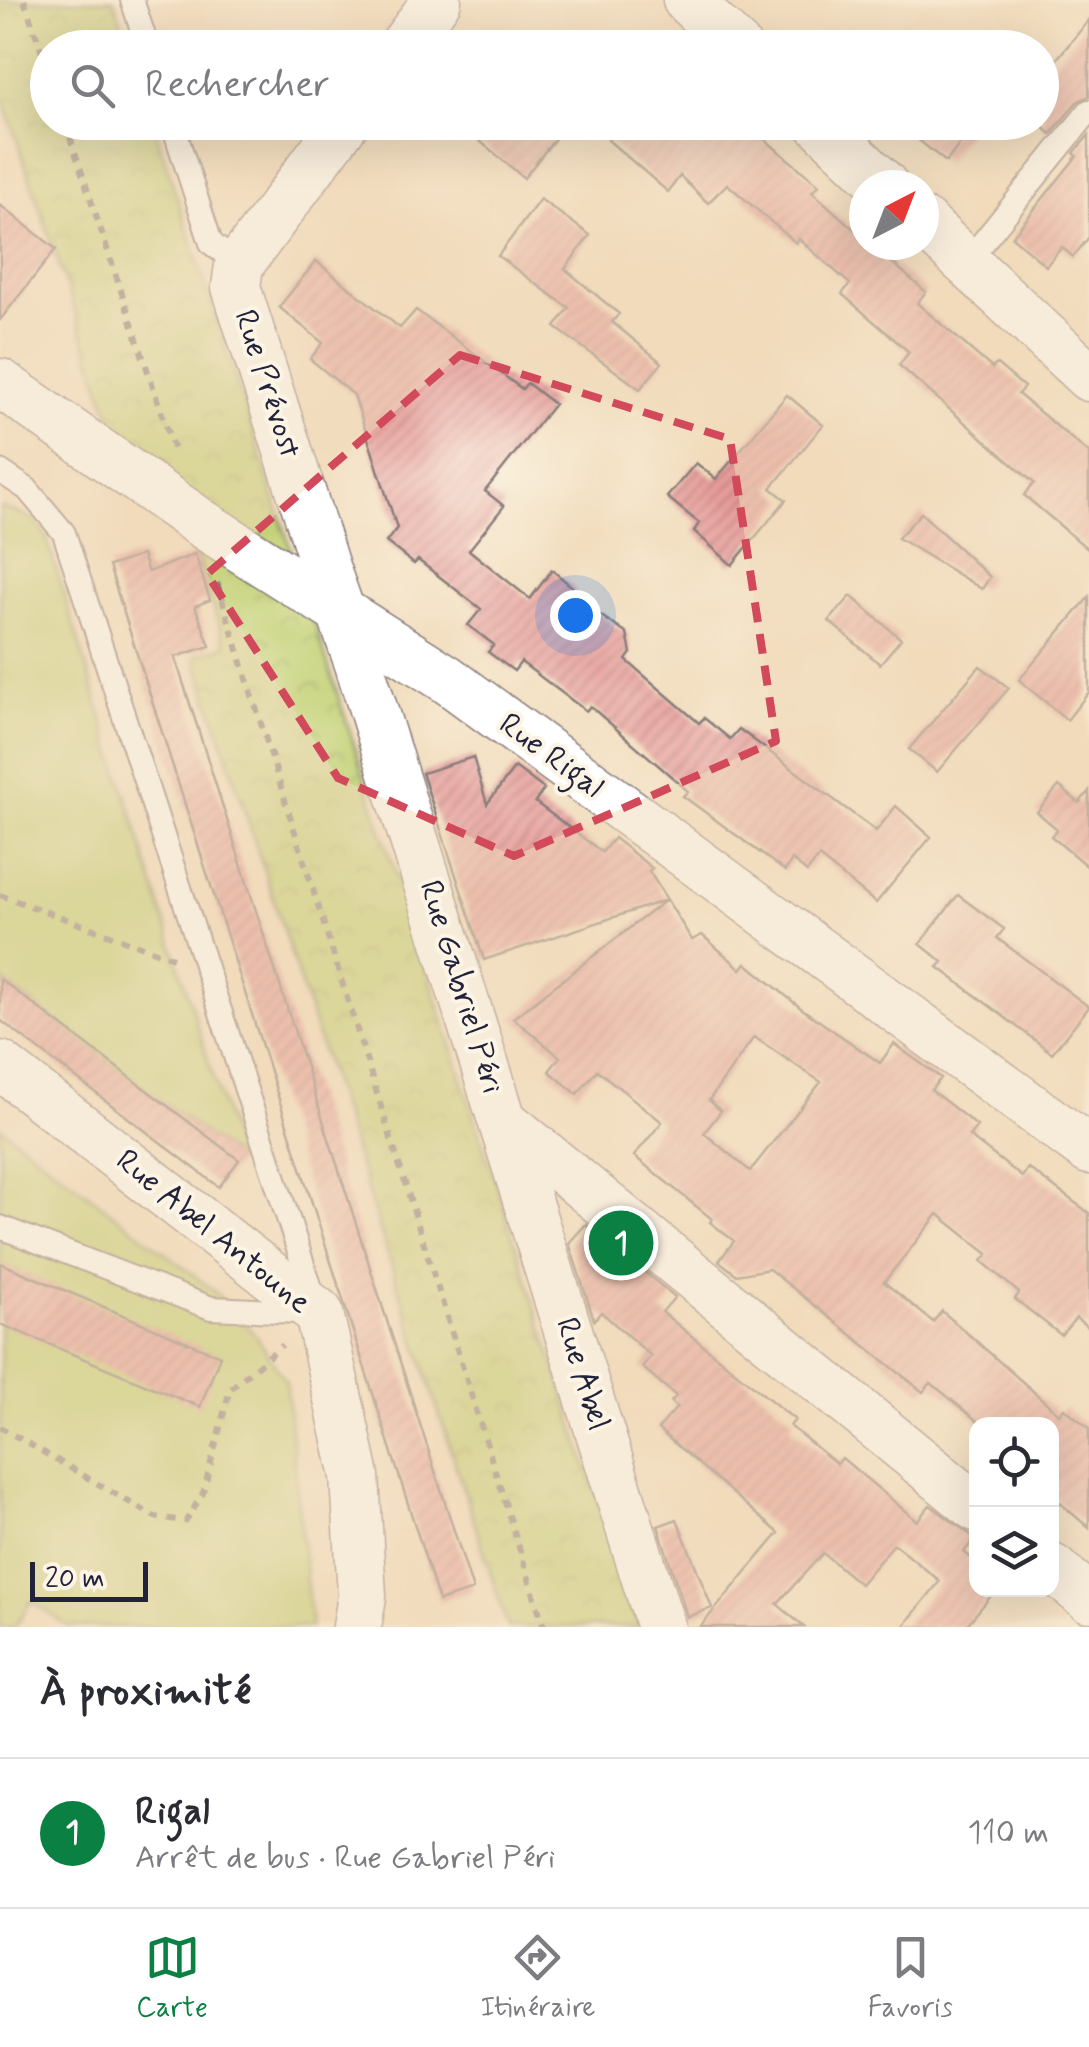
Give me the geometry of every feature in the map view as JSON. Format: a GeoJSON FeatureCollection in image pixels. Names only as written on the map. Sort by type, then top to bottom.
{"type":"FeatureCollection","features":[{"type":"Feature","properties":{"kind":"street"},"geometry":{"type":"LineString","coordinates":[[415,30],[437,0]]}},
{"type":"Feature","properties":{"kind":"street"},"geometry":{"type":"LineString","coordinates":[[688,0],[719,30]]}},
{"type":"Feature","properties":{"kind":"street","name":"Rue Prévost"},"geometry":{"type":"LineString","coordinates":[[333,140],[239,265],[236,287],[314,580],[352,628]]}},
{"type":"Feature","properties":{"kind":"street"},"geometry":{"type":"LineString","coordinates":[[837,140],[868,170]]}},
{"type":"Feature","properties":{"kind":"street"},"geometry":{"type":"LineString","coordinates":[[939,237],[1089,377]]}},
{"type":"Feature","properties":{"kind":"street"},"geometry":{"type":"LineString","coordinates":[[0,382],[198,521],[314,580]]}},
{"type":"Feature","properties":{"kind":"street","name":"Rue Gabriel Péri"},"geometry":{"type":"LineString","coordinates":[[352,628],[503,1121]]}},
{"type":"Feature","properties":{"kind":"street","name":"Rue Rigal"},"geometry":{"type":"LineString","coordinates":[[352,628],[447,679],[1089,1150]]}},
{"type":"Feature","properties":{"kind":"street","name":"Rue Abel Antoune"},"geometry":{"type":"LineString","coordinates":[[0,1065],[319,1313],[354,1476],[362,1596],[357,1627]]}},
{"type":"Feature","properties":{"kind":"street","name":"Rue Abel"},"geometry":{"type":"LineString","coordinates":[[503,1121],[531,1163],[661,1627]]}},
{"type":"Feature","properties":{"kind":"street"},"geometry":{"type":"LineString","coordinates":[[531,1163],[969,1502]]}},
{"type":"Feature","properties":{"kind":"street"},"geometry":{"type":"LineString","coordinates":[[1059,1574],[1089,1598]]}},
{"type":"Feature","properties":{"kind":"lane"},"geometry":{"type":"LineString","coordinates":[[132,0],[142,30]]}},
{"type":"Feature","properties":{"kind":"lane"},"geometry":{"type":"LineString","coordinates":[[966,262],[1089,111]]}},
{"type":"Feature","properties":{"kind":"lane"},"geometry":{"type":"LineString","coordinates":[[178,140],[211,242],[239,265]]}},
{"type":"Feature","properties":{"kind":"lane"},"geometry":{"type":"LineString","coordinates":[[0,471],[27,489],[64,533],[319,1313],[210,1308],[0,1228]]}},
{"type":"Feature","properties":{"kind":"path"},"geometry":{"type":"LineString","coordinates":[[24,0],[34,30]]}},
{"type":"Feature","properties":{"kind":"path"},"geometry":{"type":"LineString","coordinates":[[71,140],[198,521],[544,1627]]}},
{"type":"Feature","properties":{"kind":"path"},"geometry":{"type":"LineString","coordinates":[[0,895],[208,971]]}},
{"type":"Feature","properties":{"kind":"path"},"geometry":{"type":"LineString","coordinates":[[0,1427],[155,1517],[186,1521],[203,1493],[230,1389],[319,1313]]}},
{"type":"Feature","properties":{"kind":"highlighted area"},"geometry":{"type":"Polygon","coordinates":[[[460,355],[730,439],[776,741],[514,856],[338,778],[207,574],[460,355]]]}},
{"type":"Feature","properties":{"kind":"green space"},"geometry":{"type":"Polygon","coordinates":[[[0,0],[114,0],[124,30],[30,30],[30,140],[158,140],[639,1627],[508,1627],[195,656],[226,646],[191,537],[124,456],[0,90],[0,0]]]}},
{"type":"Feature","properties":{"kind":"green space"},"geometry":{"type":"Polygon","coordinates":[[[0,507],[34,519],[46,536],[239,1160],[0,979],[0,507]]]}},
{"type":"Feature","properties":{"kind":"green space"},"geometry":{"type":"Polygon","coordinates":[[[0,1127],[213,1290],[256,1336],[286,1382],[311,1627],[69,1627],[31,1601],[15,1627],[0,1627],[0,1127]]]}},
{"type":"Feature","properties":{"kind":"building"},"geometry":{"type":"Polygon","coordinates":[[[1089,20],[1089,96],[1077,102],[1059,124],[1059,56],[1089,20]]]}},
{"type":"Feature","properties":{"kind":"building"},"geometry":{"type":"Polygon","coordinates":[[[1089,135],[1089,237],[1073,257],[1062,247],[1046,266],[1012,237],[1077,156],[1074,153],[1089,135]]]}},
{"type":"Feature","properties":{"kind":"building"},"geometry":{"type":"Polygon","coordinates":[[[479,140],[554,140],[524,178],[479,140]]]}},
{"type":"Feature","properties":{"kind":"building"},"geometry":{"type":"Polygon","coordinates":[[[608,140],[765,140],[819,185],[812,192],[849,225],[849,260],[889,260],[926,292],[917,303],[992,368],[997,364],[1024,387],[1018,394],[1089,453],[1089,550],[1024,495],[1034,483],[899,365],[909,352],[842,294],[850,284],[727,184],[708,203],[680,176],[668,192],[608,140]]]}},
{"type":"Feature","properties":{"kind":"building"},"geometry":{"type":"Polygon","coordinates":[[[918,140],[962,140],[946,162],[918,140]]]}},
{"type":"Feature","properties":{"kind":"building"},"geometry":{"type":"Polygon","coordinates":[[[540,199],[590,235],[565,269],[619,314],[612,322],[662,363],[640,389],[555,327],[569,308],[498,256],[540,199]]]}},
{"type":"Feature","properties":{"kind":"building"},"geometry":{"type":"Polygon","coordinates":[[[0,205],[56,249],[0,320],[0,205]]]}},
{"type":"Feature","properties":{"kind":"building"},"geometry":{"type":"Polygon","coordinates":[[[316,261],[400,328],[416,310],[522,389],[527,383],[554,404],[485,491],[504,506],[469,550],[530,599],[552,570],[576,590],[572,595],[627,634],[631,653],[626,660],[699,723],[704,718],[730,739],[739,729],[876,831],[896,806],[931,837],[876,903],[819,857],[807,872],[792,860],[785,871],[683,796],[688,791],[590,706],[586,711],[521,662],[514,671],[488,652],[494,645],[468,625],[481,609],[418,560],[414,564],[386,542],[397,528],[354,395],[310,359],[323,343],[279,307],[316,261]]]}},
{"type":"Feature","properties":{"kind":"building"},"geometry":{"type":"Polygon","coordinates":[[[787,395],[823,425],[771,488],[786,500],[732,565],[694,531],[699,523],[667,497],[696,463],[716,479],[787,395]]]}},
{"type":"Feature","properties":{"kind":"building"},"geometry":{"type":"Polygon","coordinates":[[[921,513],[990,577],[982,589],[898,538],[921,513]]]}},
{"type":"Feature","properties":{"kind":"building"},"geometry":{"type":"Polygon","coordinates":[[[195,554],[210,600],[195,606],[210,646],[175,657],[473,1590],[439,1601],[109,566],[142,555],[148,572],[195,554]]]}},
{"type":"Feature","properties":{"kind":"building"},"geometry":{"type":"Polygon","coordinates":[[[851,596],[901,639],[880,664],[829,621],[851,596]]]}},
{"type":"Feature","properties":{"kind":"building"},"geometry":{"type":"Polygon","coordinates":[[[1089,597],[1089,692],[1067,720],[1019,680],[1089,597]]]}},
{"type":"Feature","properties":{"kind":"building"},"geometry":{"type":"Polygon","coordinates":[[[980,666],[1009,688],[937,772],[909,749],[980,666]]]}},
{"type":"Feature","properties":{"kind":"building"},"geometry":{"type":"Polygon","coordinates":[[[473,757],[487,804],[515,767],[544,789],[535,802],[602,852],[614,838],[652,868],[649,871],[692,940],[702,935],[741,969],[746,963],[802,1009],[880,1063],[894,1044],[941,1078],[931,1090],[977,1126],[969,1136],[1022,1177],[1028,1168],[1089,1213],[1089,1328],[1076,1318],[1061,1335],[1015,1299],[1019,1293],[982,1261],[988,1254],[938,1214],[884,1282],[933,1322],[942,1311],[1059,1414],[1064,1408],[1089,1428],[1089,1528],[1059,1502],[1059,1417],[972,1417],[931,1383],[923,1392],[769,1269],[737,1275],[719,1261],[734,1241],[634,1156],[662,1122],[597,1070],[577,1094],[549,1071],[560,1057],[513,1018],[666,900],[484,960],[422,773],[473,757]],[[754,1037],[709,1100],[721,1111],[704,1133],[750,1171],[821,1082],[754,1037]]]}},
{"type":"Feature","properties":{"kind":"building"},"geometry":{"type":"Polygon","coordinates":[[[1059,786],[1079,803],[1089,791],[1089,868],[1051,836],[1057,829],[1037,812],[1059,786]]]}},
{"type":"Feature","properties":{"kind":"building"},"geometry":{"type":"Polygon","coordinates":[[[958,895],[1004,929],[997,938],[1089,1007],[1052,1053],[938,967],[943,962],[920,944],[958,895]]]}},
{"type":"Feature","properties":{"kind":"building"},"geometry":{"type":"Polygon","coordinates":[[[0,979],[239,1160],[219,1187],[0,1020],[0,979]]]}},
{"type":"Feature","properties":{"kind":"building"},"geometry":{"type":"Polygon","coordinates":[[[586,1224],[675,1297],[662,1312],[795,1420],[790,1426],[837,1464],[842,1458],[917,1521],[930,1505],[969,1534],[969,1546],[964,1552],[969,1556],[969,1597],[990,1597],[965,1627],[903,1627],[940,1581],[894,1544],[860,1584],[823,1553],[777,1604],[804,1627],[700,1627],[779,1533],[658,1429],[677,1407],[671,1402],[676,1396],[642,1367],[651,1356],[601,1312],[594,1320],[569,1243],[586,1224]]]}},
{"type":"Feature","properties":{"kind":"building"},"geometry":{"type":"Polygon","coordinates":[[[0,1263],[220,1356],[200,1407],[0,1324],[0,1263]]]}},
{"type":"Feature","properties":{"kind":"building"},"geometry":{"type":"Polygon","coordinates":[[[677,1519],[712,1608],[687,1617],[658,1526],[677,1519]]]}},
{"type":"Feature","properties":{"kind":"place","name":"Rigal"},"geometry":{"type":"Point","coordinates":[621,1243]}}]}
